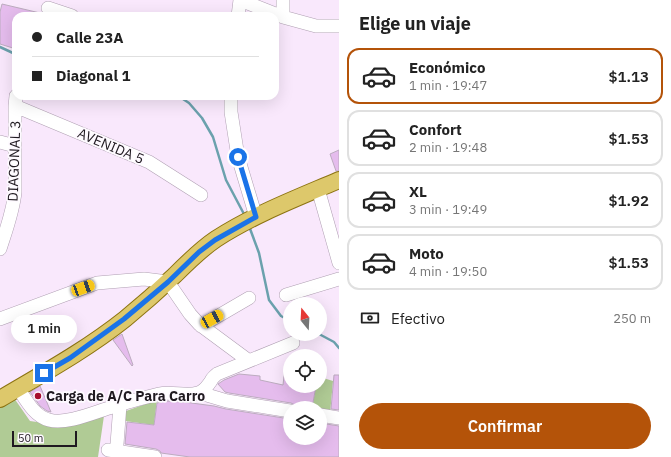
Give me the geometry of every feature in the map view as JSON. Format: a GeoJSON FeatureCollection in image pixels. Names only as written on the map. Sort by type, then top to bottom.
{"type":"FeatureCollection","features":[{"type":"Feature","properties":{"kind":"main road"},"geometry":{"type":"LineString","coordinates":[[0,399],[70,358],[99,338],[168,282],[199,252],[215,240],[284,203],[339,180]]}},
{"type":"Feature","properties":{"kind":"street"},"geometry":{"type":"LineString","coordinates":[[238,12],[240,0],[270,12]]}},
{"type":"Feature","properties":{"kind":"street"},"geometry":{"type":"LineString","coordinates":[[283,0],[283,17]]}},
{"type":"Feature","properties":{"kind":"street"},"geometry":{"type":"LineString","coordinates":[[49,8],[60,12]]}},
{"type":"Feature","properties":{"kind":"street"},"geometry":{"type":"LineString","coordinates":[[279,15],[316,26],[339,26]]}},
{"type":"Feature","properties":{"kind":"street"},"geometry":{"type":"LineString","coordinates":[[231,100],[231,112],[238,157],[254,218]]}},
{"type":"Feature","properties":{"kind":"street","name":"DIAGONAL 3"},"geometry":{"type":"LineString","coordinates":[[0,249],[14,204],[16,101]]}},
{"type":"Feature","properties":{"kind":"street","name":"AVENIDA 5"},"geometry":{"type":"LineString","coordinates":[[16,101],[149,162],[201,194]]}},
{"type":"Feature","properties":{"kind":"street"},"geometry":{"type":"LineString","coordinates":[[0,142],[15,146]]}},
{"type":"Feature","properties":{"kind":"street"},"geometry":{"type":"LineString","coordinates":[[318,189],[339,263]]}},
{"type":"Feature","properties":{"kind":"street"},"geometry":{"type":"LineString","coordinates":[[0,319],[97,283],[144,279],[168,282],[190,314],[201,326],[249,361]]}},
{"type":"Feature","properties":{"kind":"street"},"geometry":{"type":"LineString","coordinates":[[286,295],[339,279]]}},
{"type":"Feature","properties":{"kind":"street"},"geometry":{"type":"LineString","coordinates":[[201,326],[249,298]]}},
{"type":"Feature","properties":{"kind":"street"},"geometry":{"type":"LineString","coordinates":[[200,393],[217,374],[293,343]]}},
{"type":"Feature","properties":{"kind":"street"},"geometry":{"type":"LineString","coordinates":[[18,388],[30,407],[41,417],[50,421],[71,419],[115,406],[170,393],[200,393],[227,401],[283,410]]}},
{"type":"Feature","properties":{"kind":"street"},"geometry":{"type":"LineString","coordinates":[[115,406],[112,454],[155,457]]}},
{"type":"Feature","properties":{"kind":"street"},"geometry":{"type":"LineString","coordinates":[[327,416],[339,418]]}},
{"type":"Feature","properties":{"kind":"green space"},"geometry":{"type":"Polygon","coordinates":[[[327,379],[333,381],[330,414],[327,413],[327,401],[313,401],[315,393],[327,393],[327,379]]]}},
{"type":"Feature","properties":{"kind":"green space"},"geometry":{"type":"Polygon","coordinates":[[[14,398],[30,421],[58,425],[105,409],[98,457],[0,457],[0,406],[14,398]]]}},
{"type":"Feature","properties":{"kind":"green space"},"geometry":{"type":"Polygon","coordinates":[[[157,400],[154,425],[125,421],[126,411],[157,400]]]}},
{"type":"Feature","properties":{"kind":"building"},"geometry":{"type":"Polygon","coordinates":[[[2,4],[36,12],[12,12],[12,48],[0,44],[0,12],[2,4]]]}},
{"type":"Feature","properties":{"kind":"building"},"geometry":{"type":"Polygon","coordinates":[[[339,150],[339,171],[336,171],[330,154],[339,150]]]}},
{"type":"Feature","properties":{"kind":"building"},"geometry":{"type":"Polygon","coordinates":[[[122,334],[133,365],[132,366],[113,340],[122,334]]]}},
{"type":"Feature","properties":{"kind":"building"},"geometry":{"type":"Polygon","coordinates":[[[239,374],[260,376],[260,380],[283,385],[283,393],[315,393],[313,401],[283,402],[229,393],[225,392],[218,384],[239,374]]]}},
{"type":"Feature","properties":{"kind":"building"},"geometry":{"type":"Polygon","coordinates":[[[334,375],[339,375],[339,410],[331,409],[334,375]]]}},
{"type":"Feature","properties":{"kind":"building","name":"Carga de A/C Para Carro"},"geometry":{"type":"Polygon","coordinates":[[[40,386],[51,412],[40,406],[30,392],[40,386]]]}},
{"type":"Feature","properties":{"kind":"building"},"geometry":{"type":"Polygon","coordinates":[[[165,401],[184,402],[283,418],[283,445],[327,445],[327,424],[339,426],[339,457],[190,457],[161,453],[156,449],[125,444],[127,422],[154,425],[157,403],[165,401]]]}},
{"type":"Feature","properties":{"kind":"waterway"},"geometry":{"type":"LineString","coordinates":[[0,47],[12,53]]}},
{"type":"Feature","properties":{"kind":"waterway"},"geometry":{"type":"LineString","coordinates":[[184,100],[202,118],[213,137],[226,180],[245,216]]}},
{"type":"Feature","properties":{"kind":"waterway"},"geometry":{"type":"LineString","coordinates":[[249,226],[259,253],[269,300],[283,317]]}},
{"type":"Feature","properties":{"kind":"waterway"},"geometry":{"type":"LineString","coordinates":[[327,338],[334,342],[339,348]]}},
{"type":"Feature","properties":{"kind":"place","name":"Carga de A/C Para Carro"},"geometry":{"type":"Point","coordinates":[38,396]}},
{"type":"Feature","properties":{"kind":"route"},"geometry":{"type":"LineString","coordinates":[[44,373],[70,358],[124,319],[168,282],[199,252],[215,240],[256,217],[238,157]]}}]}
